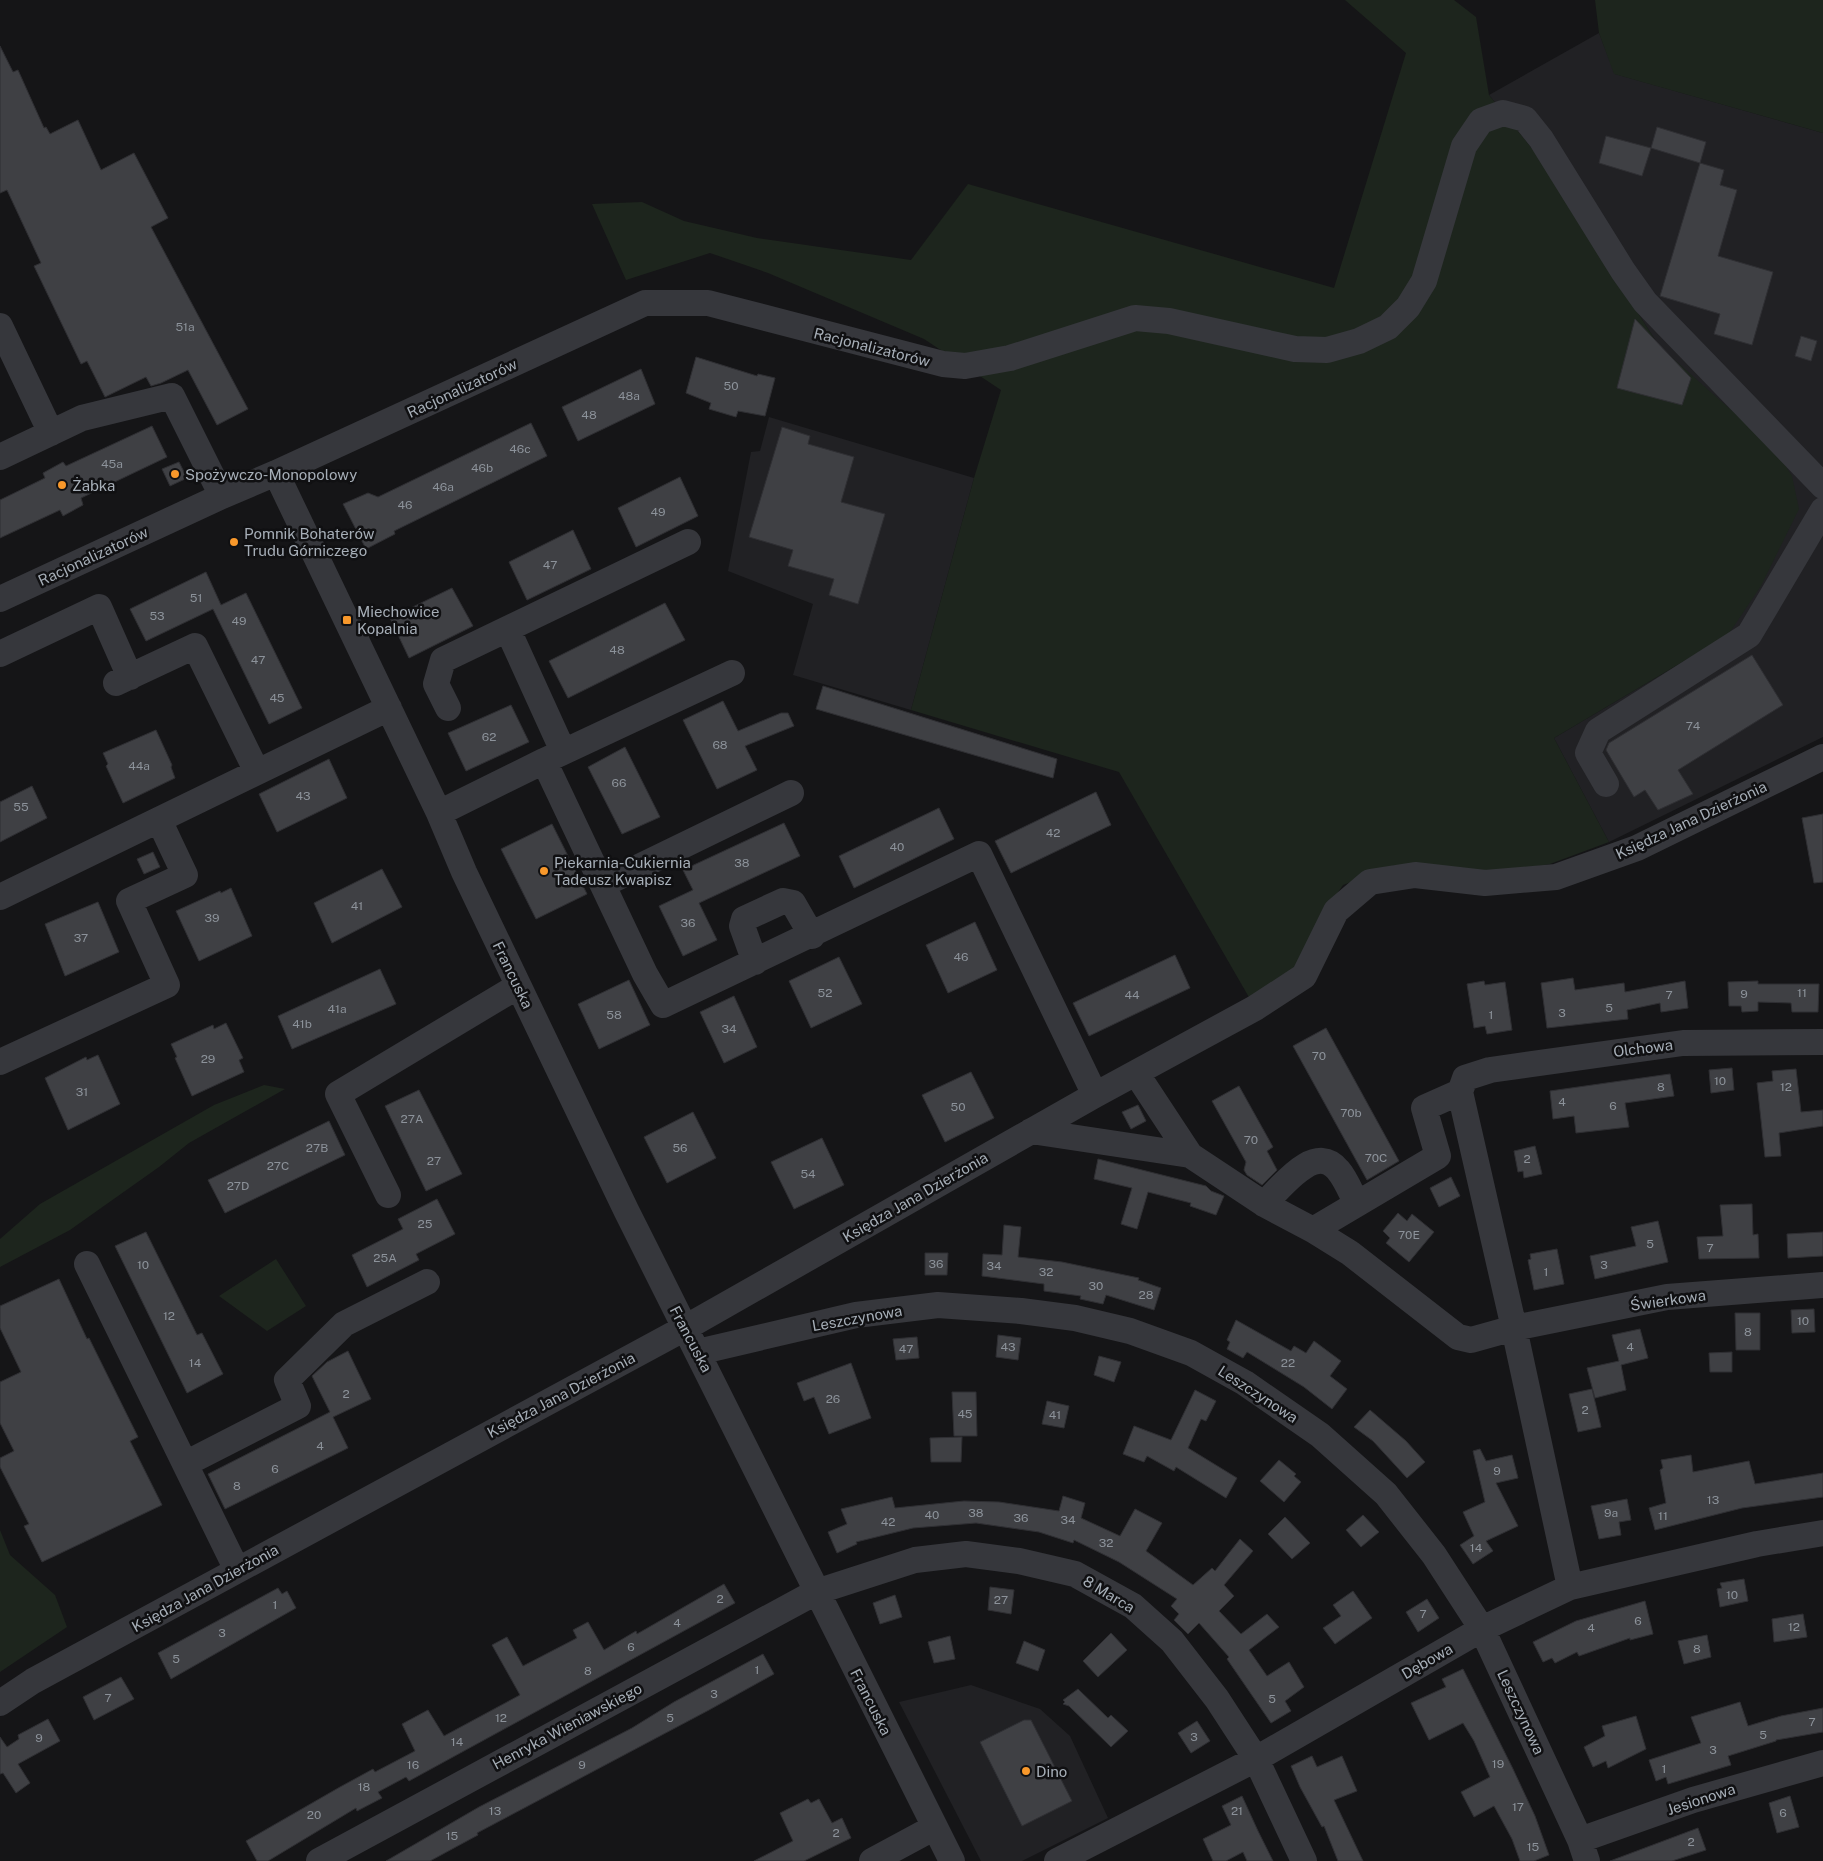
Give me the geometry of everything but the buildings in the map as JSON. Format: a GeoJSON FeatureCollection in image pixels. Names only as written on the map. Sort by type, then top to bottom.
{"type":"FeatureCollection","features":[{"type":"Feature","properties":{"kind":"street","name":"Racjonalizatorów"},"geometry":{"type":"LineString","coordinates":[[0,599],[645,303],[708,303],[943,364],[965,366],[1010,358],[1135,318],[1169,321],[1295,349],[1327,350],[1359,341],[1388,327],[1408,307],[1424,281],[1464,146],[1481,121],[1503,113],[1526,119],[1541,139],[1623,271],[1646,302],[1823,486]]}},
{"type":"Feature","properties":{"kind":"street"},"geometry":{"type":"LineString","coordinates":[[0,326],[51,433]]}},
{"type":"Feature","properties":{"kind":"street"},"geometry":{"type":"LineString","coordinates":[[0,457],[82,418],[172,396],[222,496]]}},
{"type":"Feature","properties":{"kind":"street","name":"Francuska"},"geometry":{"type":"LineString","coordinates":[[276,473],[439,813],[464,872],[518,986],[685,1328],[952,1861]]}},
{"type":"Feature","properties":{"kind":"street"},"geometry":{"type":"LineString","coordinates":[[1606,784],[1588,753],[1598,731],[1749,635],[1823,510]]}},
{"type":"Feature","properties":{"kind":"street"},"geometry":{"type":"LineString","coordinates":[[448,708],[436,684],[443,660],[688,542]]}},
{"type":"Feature","properties":{"kind":"street"},"geometry":{"type":"LineString","coordinates":[[0,654],[99,608],[123,680],[195,646],[257,772]]}},
{"type":"Feature","properties":{"kind":"street"},"geometry":{"type":"LineString","coordinates":[[508,630],[554,756],[604,884],[645,974],[663,1005],[812,936],[980,854],[1095,1095]]}},
{"type":"Feature","properties":{"kind":"street"},"geometry":{"type":"LineString","coordinates":[[439,813],[554,756],[732,673]]}},
{"type":"Feature","properties":{"kind":"street"},"geometry":{"type":"LineString","coordinates":[[0,897],[389,708]]}},
{"type":"Feature","properties":{"kind":"street","name":"Księdza Jana Dzierżonia"},"geometry":{"type":"LineString","coordinates":[[0,1704],[33,1681],[685,1328],[1095,1095],[1255,1008],[1304,976],[1336,910],[1370,882],[1415,875],[1486,883],[1556,878],[1637,848],[1823,757]]}},
{"type":"Feature","properties":{"kind":"street"},"geometry":{"type":"LineString","coordinates":[[604,884],[791,793]]}},
{"type":"Feature","properties":{"kind":"street"},"geometry":{"type":"LineString","coordinates":[[0,1062],[167,985],[129,901],[185,874],[159,820]]}},
{"type":"Feature","properties":{"kind":"street"},"geometry":{"type":"LineString","coordinates":[[756,962],[742,926],[744,919],[783,901],[793,903],[812,936]]}},
{"type":"Feature","properties":{"kind":"street"},"geometry":{"type":"LineString","coordinates":[[388,1195],[338,1094],[518,986]]}},
{"type":"Feature","properties":{"kind":"street","name":"Olchowa"},"geometry":{"type":"LineString","coordinates":[[1357,1204],[1438,1156],[1424,1108],[1490,1070],[1592,1054],[1683,1043],[1823,1042]]}},
{"type":"Feature","properties":{"kind":"street"},"geometry":{"type":"LineString","coordinates":[[1136,1073],[1190,1155]]}},
{"type":"Feature","properties":{"kind":"street"},"geometry":{"type":"LineString","coordinates":[[1463,1085],[1570,1587]]}},
{"type":"Feature","properties":{"kind":"street"},"geometry":{"type":"LineString","coordinates":[[1031,1131],[1190,1155]]}},
{"type":"Feature","properties":{"kind":"street","name":"Świerkowa"},"geometry":{"type":"LineString","coordinates":[[1190,1155],[1264,1204],[1313,1230],[1350,1253],[1458,1337],[1471,1340],[1514,1328],[1667,1297],[1823,1285]]}},
{"type":"Feature","properties":{"kind":"street"},"geometry":{"type":"LineString","coordinates":[[1264,1204],[1308,1163],[1320,1161],[1338,1169],[1357,1204],[1313,1230]]}},
{"type":"Feature","properties":{"kind":"street"},"geometry":{"type":"LineString","coordinates":[[87,1264],[237,1570]]}},
{"type":"Feature","properties":{"kind":"street"},"geometry":{"type":"LineString","coordinates":[[185,1464],[298,1406],[287,1380],[344,1324],[427,1282]]}},
{"type":"Feature","properties":{"kind":"street","name":"Leszczynowa"},"geometry":{"type":"LineString","coordinates":[[698,1352],[856,1316],[938,1305],[1021,1311],[1075,1318],[1130,1331],[1182,1350],[1245,1383],[1320,1435],[1386,1494],[1434,1555],[1482,1629],[1584,1851]]}},
{"type":"Feature","properties":{"kind":"street","name":"Dębowa"},"geometry":{"type":"LineString","coordinates":[[1057,1861],[1084,1855],[1482,1629],[1570,1587],[1700,1556],[1823,1533]]}},
{"type":"Feature","properties":{"kind":"street","name":"8 Marca"},"geometry":{"type":"LineString","coordinates":[[816,1592],[914,1560],[966,1554],[1019,1562],[1075,1574],[1133,1606],[1172,1641],[1217,1699],[1256,1759],[1304,1861]]}},
{"type":"Feature","properties":{"kind":"street","name":"Henryka Wieniawskiego"},"geometry":{"type":"LineString","coordinates":[[319,1861],[816,1592]]}},
{"type":"Feature","properties":{"kind":"street","name":"Jesionowa"},"geometry":{"type":"LineString","coordinates":[[1584,1851],[1693,1800],[1823,1763]]}},
{"type":"Feature","properties":{"kind":"street"},"geometry":{"type":"LineString","coordinates":[[872,1861],[935,1827]]}},
{"type":"Feature","properties":{"kind":"shaded area"},"geometry":{"type":"Polygon","coordinates":[[[1345,0],[1454,0],[1476,17],[1489,95],[1538,156],[1659,346],[1775,449],[1792,476],[1799,509],[1761,586],[1728,635],[1554,738],[1609,842],[1550,864],[1490,874],[1395,865],[1343,885],[1319,920],[1299,968],[1250,999],[1119,772],[911,710],[974,478],[1001,390],[924,339],[768,273],[710,253],[626,280],[592,204],[642,202],[684,221],[757,238],[911,260],[968,184],[1334,288],[1406,53],[1345,0]]]}},
{"type":"Feature","properties":{"kind":"shaded area"},"geometry":{"type":"Polygon","coordinates":[[[1595,0],[1823,0],[1823,133],[1614,74],[1599,33],[1595,0]]]}},
{"type":"Feature","properties":{"kind":"shaded area"},"geometry":{"type":"Polygon","coordinates":[[[1599,33],[1615,74],[1823,133],[1823,737],[1609,842],[1554,738],[1728,635],[1659,346],[1538,156],[1489,95],[1599,33]]]}},
{"type":"Feature","properties":{"kind":"shaded area"},"geometry":{"type":"Polygon","coordinates":[[[769,417],[974,478],[911,710],[793,675],[813,604],[728,571],[751,452],[760,451],[769,417]]]}},
{"type":"Feature","properties":{"kind":"shaded area"},"geometry":{"type":"Polygon","coordinates":[[[264,1085],[285,1089],[189,1143],[159,1167],[70,1230],[0,1267],[0,1239],[40,1204],[214,1105],[264,1085]]]}},
{"type":"Feature","properties":{"kind":"shaded area"},"geometry":{"type":"Polygon","coordinates":[[[276,1259],[306,1306],[267,1331],[219,1296],[276,1259]]]}},
{"type":"Feature","properties":{"kind":"shaded area"},"geometry":{"type":"Polygon","coordinates":[[[0,1530],[10,1555],[55,1595],[67,1627],[0,1672],[0,1530]]]}},
{"type":"Feature","properties":{"kind":"shaded area"},"geometry":{"type":"Polygon","coordinates":[[[971,1685],[1040,1709],[1070,1736],[1108,1818],[1022,1861],[981,1861],[899,1702],[971,1685]]]}},
{"type":"Feature","properties":{"kind":"place","name":"Spożywczo-Monopolowy"},"geometry":{"type":"Point","coordinates":[175,474]}},
{"type":"Feature","properties":{"kind":"place","name":"Żabka"},"geometry":{"type":"Point","coordinates":[62,485]}},
{"type":"Feature","properties":{"kind":"place","name":"Pomnik Bohaterów Trudu Górniczego"},"geometry":{"type":"Point","coordinates":[234,542]}},
{"type":"Feature","properties":{"kind":"place","name":"Miechowice Kopalnia"},"geometry":{"type":"Point","coordinates":[347,620]}},
{"type":"Feature","properties":{"kind":"place","name":"Piekarnia-Cukiernia Tadeusz Kwapisz"},"geometry":{"type":"Point","coordinates":[544,871]}},
{"type":"Feature","properties":{"kind":"place","name":"Dino"},"geometry":{"type":"Point","coordinates":[1026,1771]}}]}
